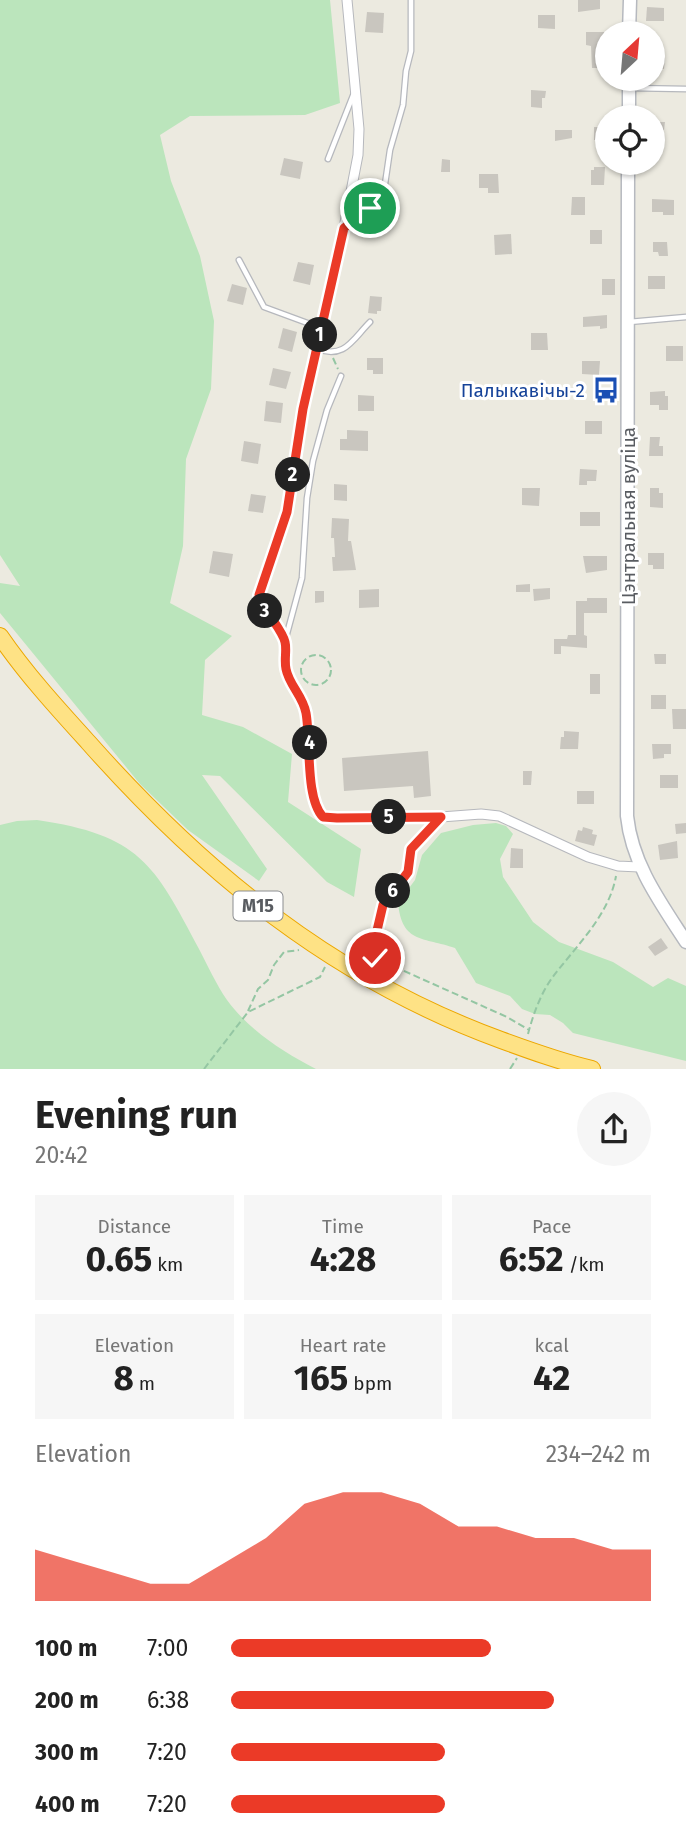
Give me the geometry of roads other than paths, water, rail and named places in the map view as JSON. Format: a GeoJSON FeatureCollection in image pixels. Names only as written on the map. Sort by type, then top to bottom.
{"type":"FeatureCollection","features":[{"type":"Feature","properties":{"kind":"highway","name":"М15"},"geometry":{"type":"LineString","coordinates":[[0,636],[61,712],[121,779],[170,830],[262,909],[331,957],[421,1006],[523,1048],[592,1069]]}},
{"type":"Feature","properties":{"kind":"street"},"geometry":{"type":"LineString","coordinates":[[348,0],[359,130],[358,155],[303,409],[287,512],[259,595],[263,607],[285,642],[286,670],[305,710],[316,810],[323,817],[441,817],[481,814],[499,816],[570,850],[618,866],[639,867]]}},
{"type":"Feature","properties":{"kind":"street"},"geometry":{"type":"LineString","coordinates":[[629,21],[630,0]]}},
{"type":"Feature","properties":{"kind":"street","name":"Цэнтральная вуліца"},"geometry":{"type":"LineString","coordinates":[[628,175],[628,828],[639,867],[686,942]]}},
{"type":"Feature","properties":{"kind":"lane"},"geometry":{"type":"LineString","coordinates":[[344,228],[370,208],[384,184],[403,104],[405,71],[411,51],[411,0]]}},
{"type":"Feature","properties":{"kind":"lane"},"geometry":{"type":"LineString","coordinates":[[665,87],[686,89]]}},
{"type":"Feature","properties":{"kind":"lane"},"geometry":{"type":"LineString","coordinates":[[328,159],[355,89]]}},
{"type":"Feature","properties":{"kind":"lane"},"geometry":{"type":"LineString","coordinates":[[239,260],[264,307],[322,328]]}},
{"type":"Feature","properties":{"kind":"lane"},"geometry":{"type":"LineString","coordinates":[[628,322],[686,317]]}},
{"type":"Feature","properties":{"kind":"lane"},"geometry":{"type":"LineString","coordinates":[[316,349],[331,354],[342,351],[370,322]]}},
{"type":"Feature","properties":{"kind":"lane"},"geometry":{"type":"LineString","coordinates":[[285,642],[302,578],[307,498],[313,461],[327,410],[341,376]]}},
{"type":"Feature","properties":{"kind":"place","name":"Палыкавічы-2"},"geometry":{"type":"Point","coordinates":[606,390]}}]}
